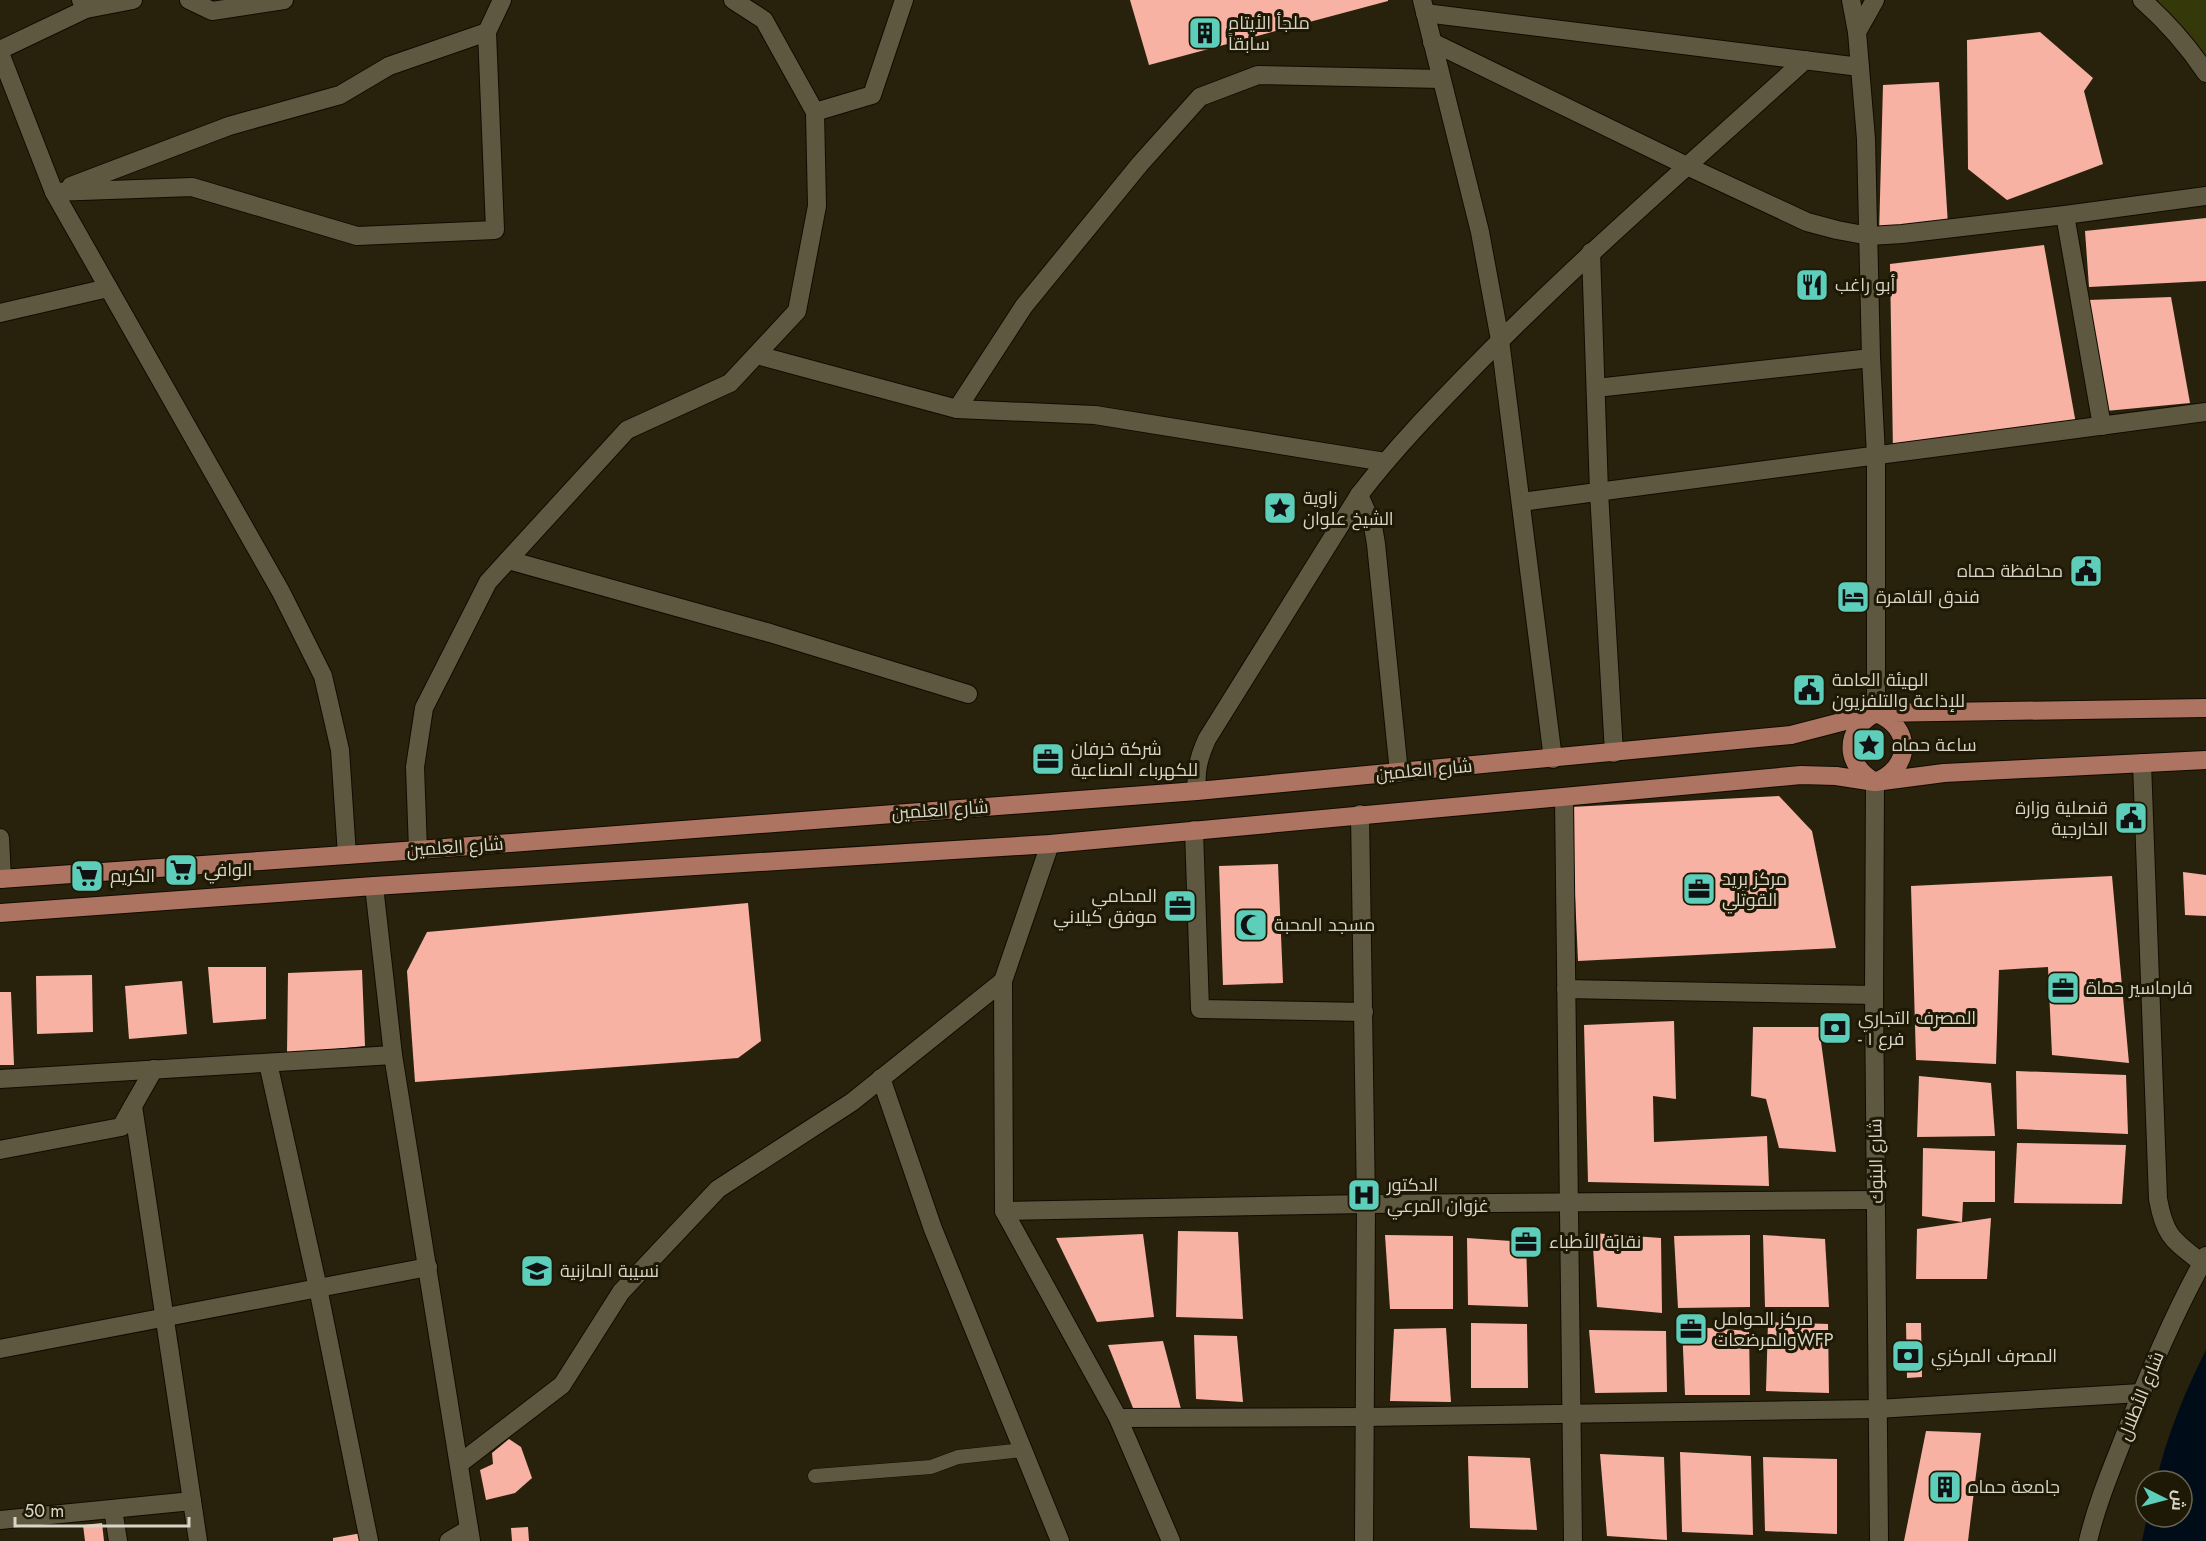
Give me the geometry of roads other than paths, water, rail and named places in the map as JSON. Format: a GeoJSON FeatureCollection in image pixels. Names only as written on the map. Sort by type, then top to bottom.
{"type":"FeatureCollection","features":[{"type":"Feature","properties":{"kind":"main road","name":"شارع العلمين"},"geometry":{"type":"LineString","coordinates":[[1,879],[1197,791],[1791,735],[1876,713],[2206,708]]}},
{"type":"Feature","properties":{"kind":"main road"},"geometry":{"type":"LineString","coordinates":[[1876,713],[1894,723],[1900,732],[1903,753],[1894,772],[1875,782],[1858,768],[1851,747],[1858,726],[1866,718],[1876,713]]}},
{"type":"Feature","properties":{"kind":"main road","name":"شارع العلمين"},"geometry":{"type":"LineString","coordinates":[[0,914],[374,886],[1050,844],[1801,775],[1836,776],[1875,782],[1944,773],[2206,760]]}},
{"type":"Feature","properties":{"kind":"street"},"geometry":{"type":"LineString","coordinates":[[133,0],[83,4],[0,52],[54,192],[281,592],[322,676],[340,750],[347,855]]}},
{"type":"Feature","properties":{"kind":"street"},"geometry":{"type":"LineString","coordinates":[[189,0],[212,11],[284,0]]}},
{"type":"Feature","properties":{"kind":"street"},"geometry":{"type":"LineString","coordinates":[[54,192],[192,187],[357,237],[495,230],[487,32],[502,0]]}},
{"type":"Feature","properties":{"kind":"street"},"geometry":{"type":"LineString","coordinates":[[418,850],[415,767],[424,708],[488,582],[627,430],[730,383],[798,311],[817,206],[814,112],[764,20],[733,0]]}},
{"type":"Feature","properties":{"kind":"street"},"geometry":{"type":"LineString","coordinates":[[814,112],[872,95],[904,0]]}},
{"type":"Feature","properties":{"kind":"street"},"geometry":{"type":"LineString","coordinates":[[1851,0],[1857,32],[1866,139],[1871,357],[1876,456],[1876,713]]}},
{"type":"Feature","properties":{"kind":"street"},"geometry":{"type":"LineString","coordinates":[[1857,32],[1875,0]]}},
{"type":"Feature","properties":{"kind":"street"},"geometry":{"type":"LineString","coordinates":[[2142,0],[2170,26],[2206,73]]}},
{"type":"Feature","properties":{"kind":"street"},"geometry":{"type":"LineString","coordinates":[[1553,759],[1500,340],[1480,232],[1423,7],[1860,67]]}},
{"type":"Feature","properties":{"kind":"street"},"geometry":{"type":"LineString","coordinates":[[54,192],[229,126],[340,95],[388,66],[487,32]]}},
{"type":"Feature","properties":{"kind":"street"},"geometry":{"type":"LineString","coordinates":[[1432,42],[1689,167],[1807,222],[1837,231],[1869,236],[2065,215],[2206,196]]}},
{"type":"Feature","properties":{"kind":"street"},"geometry":{"type":"LineString","coordinates":[[1197,791],[1196,773],[1200,753],[1207,739],[1359,495],[1385,462],[1405,438],[1500,340],[1591,252],[1689,167],[1805,60]]}},
{"type":"Feature","properties":{"kind":"street"},"geometry":{"type":"LineString","coordinates":[[957,409],[1024,306],[1140,164],[1200,98],[1258,75],[1441,79]]}},
{"type":"Feature","properties":{"kind":"street"},"geometry":{"type":"LineString","coordinates":[[2065,215],[2102,426]]}},
{"type":"Feature","properties":{"kind":"street"},"geometry":{"type":"LineString","coordinates":[[1591,252],[1599,492],[1614,753]]}},
{"type":"Feature","properties":{"kind":"street"},"geometry":{"type":"LineString","coordinates":[[0,313],[108,288]]}},
{"type":"Feature","properties":{"kind":"street"},"geometry":{"type":"LineString","coordinates":[[756,355],[957,409],[1095,416],[1385,462]]}},
{"type":"Feature","properties":{"kind":"street"},"geometry":{"type":"LineString","coordinates":[[1596,388],[1871,357]]}},
{"type":"Feature","properties":{"kind":"street"},"geometry":{"type":"LineString","coordinates":[[1521,502],[2206,412]]}},
{"type":"Feature","properties":{"kind":"street"},"geometry":{"type":"LineString","coordinates":[[1359,495],[1373,526],[1376,544],[1399,773]]}},
{"type":"Feature","properties":{"kind":"street"},"geometry":{"type":"LineString","coordinates":[[508,560],[770,633],[968,694]]}},
{"type":"Feature","properties":{"kind":"street"},"geometry":{"type":"LineString","coordinates":[[2142,763],[2158,1199],[2162,1222],[2171,1238],[2204,1260]]}},
{"type":"Feature","properties":{"kind":"street","name":"شارع البنوك"},"geometry":{"type":"LineString","coordinates":[[1875,782],[1874,995],[1879,1541]]}},
{"type":"Feature","properties":{"kind":"street"},"geometry":{"type":"LineString","coordinates":[[1564,798],[1572,1541]]}},
{"type":"Feature","properties":{"kind":"street"},"geometry":{"type":"LineString","coordinates":[[1360,814],[1366,1204],[1364,1541]]}},
{"type":"Feature","properties":{"kind":"street"},"geometry":{"type":"LineString","coordinates":[[1194,830],[1200,1009],[1364,1012]]}},
{"type":"Feature","properties":{"kind":"street"},"geometry":{"type":"LineString","coordinates":[[0,838],[1,879]]}},
{"type":"Feature","properties":{"kind":"street"},"geometry":{"type":"LineString","coordinates":[[1050,844],[1003,981],[1004,1211],[1118,1418],[1171,1541]]}},
{"type":"Feature","properties":{"kind":"street"},"geometry":{"type":"LineString","coordinates":[[374,886],[393,1055],[470,1535],[449,1541]]}},
{"type":"Feature","properties":{"kind":"street"},"geometry":{"type":"LineString","coordinates":[[459,1464],[561,1385],[621,1292],[718,1189],[852,1102],[1003,981]]}},
{"type":"Feature","properties":{"kind":"street"},"geometry":{"type":"LineString","coordinates":[[1566,989],[1874,995]]}},
{"type":"Feature","properties":{"kind":"street"},"geometry":{"type":"LineString","coordinates":[[0,1079],[393,1055]]}},
{"type":"Feature","properties":{"kind":"street"},"geometry":{"type":"LineString","coordinates":[[268,1062],[318,1288],[369,1541]]}},
{"type":"Feature","properties":{"kind":"street"},"geometry":{"type":"LineString","coordinates":[[0,1150],[121,1127],[154,1069]]}},
{"type":"Feature","properties":{"kind":"street"},"geometry":{"type":"LineString","coordinates":[[881,1078],[933,1229],[1060,1541]]}},
{"type":"Feature","properties":{"kind":"street"},"geometry":{"type":"LineString","coordinates":[[133,1106],[198,1541]]}},
{"type":"Feature","properties":{"kind":"street"},"geometry":{"type":"LineString","coordinates":[[1004,1211],[1366,1204],[1876,1200]]}},
{"type":"Feature","properties":{"kind":"street","name":"شارع الأطلال"},"geometry":{"type":"LineString","coordinates":[[2088,1541],[2095,1511],[2141,1393],[2181,1301],[2204,1260]]}},
{"type":"Feature","properties":{"kind":"street"},"geometry":{"type":"LineString","coordinates":[[0,1349],[428,1267]]}},
{"type":"Feature","properties":{"kind":"street"},"geometry":{"type":"LineString","coordinates":[[1118,1418],[1365,1417],[1877,1409],[2141,1393]]}},
{"type":"Feature","properties":{"kind":"street"},"geometry":{"type":"LineString","coordinates":[[0,1520],[192,1501]]}},
{"type":"Feature","properties":{"kind":"street"},"geometry":{"type":"LineString","coordinates":[[113,1509],[118,1541]]}},
{"type":"Feature","properties":{"kind":"lane"},"geometry":{"type":"LineString","coordinates":[[815,1476],[931,1467],[958,1457],[1023,1450]]}},
{"type":"Feature","properties":{"kind":"place","name":"ملجأ الأيتام سابقاً"},"geometry":{"type":"Point","coordinates":[1205,33]}},
{"type":"Feature","properties":{"kind":"place","name":"أبو راغب"},"geometry":{"type":"Point","coordinates":[1812,285]}},
{"type":"Feature","properties":{"kind":"place","name":"زاوية الشيخ علوان"},"geometry":{"type":"Point","coordinates":[1280,508]}},
{"type":"Feature","properties":{"kind":"place","name":"محافظة حماه"},"geometry":{"type":"Point","coordinates":[2086,571]}},
{"type":"Feature","properties":{"kind":"place","name":"فندق القاهرة"},"geometry":{"type":"Point","coordinates":[1853,597]}},
{"type":"Feature","properties":{"kind":"place","name":"الهيئة العامة للإذاعة والتلفزيون"},"geometry":{"type":"Point","coordinates":[1809,690]}},
{"type":"Feature","properties":{"kind":"place","name":"ساعة حماه"},"geometry":{"type":"Point","coordinates":[1869,745]}},
{"type":"Feature","properties":{"kind":"place","name":"شركة خرفان للكهرباء الصناعية"},"geometry":{"type":"Point","coordinates":[1048,759]}},
{"type":"Feature","properties":{"kind":"place","name":"قنصلية وزارة الخارجية"},"geometry":{"type":"Point","coordinates":[2131,818]}},
{"type":"Feature","properties":{"kind":"place","name":"الوافي"},"geometry":{"type":"Point","coordinates":[181,870]}},
{"type":"Feature","properties":{"kind":"place","name":"الكريم"},"geometry":{"type":"Point","coordinates":[87,876]}},
{"type":"Feature","properties":{"kind":"place","name":"مركز بريد القوتلي"},"geometry":{"type":"Point","coordinates":[1699,889]}},
{"type":"Feature","properties":{"kind":"place","name":"المحامي موفق كيلاني"},"geometry":{"type":"Point","coordinates":[1180,906]}},
{"type":"Feature","properties":{"kind":"place","name":"مسجد المحبة"},"geometry":{"type":"Point","coordinates":[1251,925]}},
{"type":"Feature","properties":{"kind":"place","name":"فارماسير حماة"},"geometry":{"type":"Point","coordinates":[2063,988]}},
{"type":"Feature","properties":{"kind":"place","name":"المصرف التجاري - فرع ١"},"geometry":{"type":"Point","coordinates":[1835,1028]}},
{"type":"Feature","properties":{"kind":"place","name":"الدكتور غزوان المرعي"},"geometry":{"type":"Point","coordinates":[1364,1195]}},
{"type":"Feature","properties":{"kind":"place","name":"نقابة الأطباء"},"geometry":{"type":"Point","coordinates":[1526,1242]}},
{"type":"Feature","properties":{"kind":"place","name":"نسيبة المازنية"},"geometry":{"type":"Point","coordinates":[537,1271]}},
{"type":"Feature","properties":{"kind":"place","name":"مركز الحوامل والمرضعاتWFP"},"geometry":{"type":"Point","coordinates":[1691,1329]}},
{"type":"Feature","properties":{"kind":"place","name":"المصرف المركزي"},"geometry":{"type":"Point","coordinates":[1908,1356]}},
{"type":"Feature","properties":{"kind":"place","name":"جامعة حماه"},"geometry":{"type":"Point","coordinates":[1945,1487]}}]}
